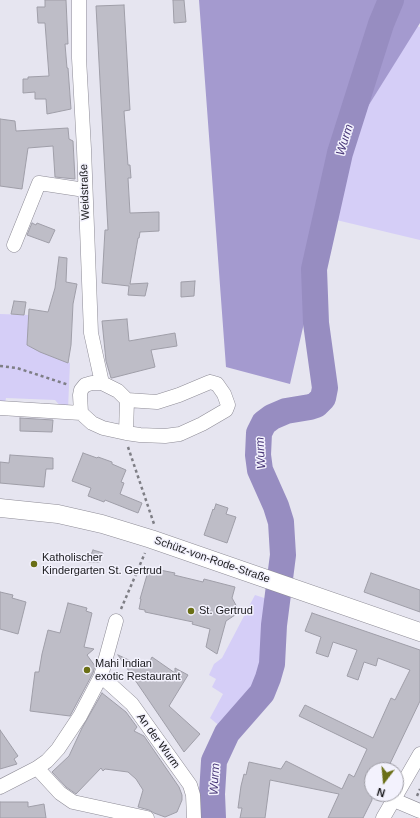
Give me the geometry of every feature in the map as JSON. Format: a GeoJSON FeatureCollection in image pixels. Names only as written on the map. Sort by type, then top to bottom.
{"type":"FeatureCollection","features":[{"type":"Feature","properties":{"kind":"main road","name":"Schütz-von-Rode-Straße"},"geometry":{"type":"LineString","coordinates":[[0,508],[58,514],[153,533],[272,581],[420,632]]}},
{"type":"Feature","properties":{"kind":"street","name":"Weidstraße"},"geometry":{"type":"LineString","coordinates":[[79,0],[79,58],[91,333],[102,383]]}},
{"type":"Feature","properties":{"kind":"street"},"geometry":{"type":"LineString","coordinates":[[14,245],[39,183],[85,190]]}},
{"type":"Feature","properties":{"kind":"street"},"geometry":{"type":"LineString","coordinates":[[0,408],[81,413],[92,423],[103,428],[140,435],[165,436],[180,434],[202,424],[226,410],[228,406],[224,394],[217,384],[210,382],[179,395],[157,402],[127,400],[118,391],[102,383],[85,385],[81,390],[81,413]]}},
{"type":"Feature","properties":{"kind":"street"},"geometry":{"type":"LineString","coordinates":[[126,433],[127,400]]}},
{"type":"Feature","properties":{"kind":"street"},"geometry":{"type":"LineString","coordinates":[[0,787],[37,768],[47,761],[58,749],[80,716],[101,676],[116,621]]}},
{"type":"Feature","properties":{"kind":"street","name":"An der Wurm"},"geometry":{"type":"LineString","coordinates":[[101,676],[132,704],[190,785],[193,796],[194,818]]}},
{"type":"Feature","properties":{"kind":"street"},"geometry":{"type":"LineString","coordinates":[[404,782],[420,754]]}},
{"type":"Feature","properties":{"kind":"street"},"geometry":{"type":"LineString","coordinates":[[37,768],[60,793],[73,802],[147,818]]}},
{"type":"Feature","properties":{"kind":"street"},"geometry":{"type":"LineString","coordinates":[[383,818],[393,802]]}},
{"type":"Feature","properties":{"kind":"street"},"geometry":{"type":"LineString","coordinates":[[399,802],[420,811]]}},
{"type":"Feature","properties":{"kind":"path"},"geometry":{"type":"LineString","coordinates":[[0,366],[17,368],[81,390]]}},
{"type":"Feature","properties":{"kind":"path"},"geometry":{"type":"LineString","coordinates":[[116,621],[153,533],[126,443],[126,433]]}},
{"type":"Feature","properties":{"kind":"shaded area"},"geometry":{"type":"Polygon","coordinates":[[[199,0],[420,0],[420,23],[362,116],[328,218],[290,384],[226,367],[199,0]]]}},
{"type":"Feature","properties":{"kind":"shaded area"},"geometry":{"type":"Polygon","coordinates":[[[417,26],[420,27],[420,240],[328,218],[362,116],[417,26]]]}},
{"type":"Feature","properties":{"kind":"shaded area"},"geometry":{"type":"Polygon","coordinates":[[[0,314],[29,315],[27,345],[70,363],[68,409],[61,407],[55,400],[6,398],[5,404],[0,404],[0,314]]]}},
{"type":"Feature","properties":{"kind":"shaded area"},"geometry":{"type":"Polygon","coordinates":[[[255,595],[289,606],[283,647],[283,665],[276,683],[260,708],[233,739],[217,761],[204,754],[222,728],[210,718],[223,694],[212,687],[216,679],[209,675],[214,664],[222,658],[255,595]]]}},
{"type":"Feature","properties":{"kind":"building"},"geometry":{"type":"Polygon","coordinates":[[[45,0],[66,0],[68,44],[65,44],[71,109],[47,114],[46,99],[35,99],[35,92],[23,93],[23,79],[28,79],[28,77],[49,76],[45,23],[38,23],[37,7],[45,7],[45,0]]]}},
{"type":"Feature","properties":{"kind":"building"},"geometry":{"type":"Polygon","coordinates":[[[173,0],[184,0],[186,22],[174,23],[173,0]]]}},
{"type":"Feature","properties":{"kind":"building"},"geometry":{"type":"Polygon","coordinates":[[[124,5],[130,110],[124,111],[128,165],[130,165],[131,178],[128,178],[130,213],[159,212],[159,231],[140,232],[130,284],[148,283],[145,296],[128,295],[129,286],[102,283],[105,230],[108,230],[96,6],[124,5]]]}},
{"type":"Feature","properties":{"kind":"building"},"geometry":{"type":"Polygon","coordinates":[[[0,119],[15,121],[16,131],[68,128],[69,139],[73,141],[75,179],[55,177],[53,146],[28,148],[22,189],[0,186],[0,119]]]}},
{"type":"Feature","properties":{"kind":"building"},"geometry":{"type":"Polygon","coordinates":[[[32,223],[36,225],[37,223],[55,230],[49,243],[27,235],[32,223]]]}},
{"type":"Feature","properties":{"kind":"building"},"geometry":{"type":"Polygon","coordinates":[[[59,257],[67,258],[66,282],[77,284],[73,304],[71,345],[68,363],[27,345],[29,309],[48,312],[55,288],[59,257]]]}},
{"type":"Feature","properties":{"kind":"building"},"geometry":{"type":"Polygon","coordinates":[[[195,281],[194,296],[181,297],[181,282],[195,281]]]}},
{"type":"Feature","properties":{"kind":"building"},"geometry":{"type":"Polygon","coordinates":[[[14,301],[26,302],[24,315],[11,314],[14,301]]]}},
{"type":"Feature","properties":{"kind":"building"},"geometry":{"type":"Polygon","coordinates":[[[127,319],[129,341],[175,333],[177,346],[151,350],[155,367],[111,378],[106,361],[102,321],[127,319]]]}},
{"type":"Feature","properties":{"kind":"building"},"geometry":{"type":"Polygon","coordinates":[[[20,418],[53,420],[52,432],[20,431],[20,418]]]}},
{"type":"Feature","properties":{"kind":"building"},"geometry":{"type":"Polygon","coordinates":[[[83,453],[112,462],[112,464],[126,470],[121,482],[124,483],[120,494],[142,503],[138,513],[105,500],[104,502],[88,496],[91,488],[72,481],[83,453]]]}},
{"type":"Feature","properties":{"kind":"building"},"geometry":{"type":"Polygon","coordinates":[[[10,455],[53,458],[53,469],[46,469],[44,487],[0,483],[0,462],[9,463],[10,455]]]}},
{"type":"Feature","properties":{"kind":"building"},"geometry":{"type":"Polygon","coordinates":[[[216,504],[228,508],[226,514],[236,517],[227,543],[204,535],[216,504]]]}},
{"type":"Feature","properties":{"kind":"building"},"geometry":{"type":"Polygon","coordinates":[[[93,550],[103,553],[100,562],[88,562],[93,550]]]}},
{"type":"Feature","properties":{"kind":"building","name":"St. Gertrud"},"geometry":{"type":"Polygon","coordinates":[[[149,568],[175,573],[174,575],[203,582],[204,579],[235,587],[232,598],[237,607],[235,615],[226,621],[217,654],[206,647],[210,629],[192,624],[193,622],[145,612],[145,610],[139,609],[140,599],[149,568]]]}},
{"type":"Feature","properties":{"kind":"building"},"geometry":{"type":"Polygon","coordinates":[[[371,573],[420,590],[420,612],[364,592],[371,573]]]}},
{"type":"Feature","properties":{"kind":"building"},"geometry":{"type":"Polygon","coordinates":[[[0,592],[13,595],[12,598],[26,602],[18,634],[0,629],[0,592]]]}},
{"type":"Feature","properties":{"kind":"building"},"geometry":{"type":"Polygon","coordinates":[[[68,603],[87,608],[86,611],[92,613],[84,647],[94,649],[87,655],[95,666],[93,673],[70,716],[30,711],[35,672],[39,672],[48,630],[60,633],[68,603]]]}},
{"type":"Feature","properties":{"kind":"building"},"geometry":{"type":"Polygon","coordinates":[[[312,613],[420,650],[420,701],[391,762],[364,762],[364,802],[371,802],[363,818],[328,818],[339,794],[270,780],[265,818],[240,818],[242,808],[238,808],[241,786],[244,774],[246,775],[249,762],[281,769],[286,761],[342,789],[349,774],[354,777],[367,749],[299,716],[305,705],[373,738],[391,698],[395,700],[410,670],[378,658],[376,666],[364,662],[358,680],[347,676],[357,650],[333,642],[328,657],[316,653],[321,637],[305,631],[312,613]]]}},
{"type":"Feature","properties":{"kind":"building"},"geometry":{"type":"Polygon","coordinates":[[[118,655],[146,668],[152,657],[175,673],[175,668],[188,675],[169,706],[200,734],[184,752],[118,655]]]}},
{"type":"Feature","properties":{"kind":"building"},"geometry":{"type":"Polygon","coordinates":[[[102,693],[126,712],[137,727],[134,731],[144,736],[179,787],[182,800],[177,812],[165,817],[138,807],[143,790],[136,779],[128,772],[105,769],[103,771],[101,768],[76,794],[66,787],[52,772],[69,756],[82,728],[102,693]]]}},
{"type":"Feature","properties":{"kind":"building"},"geometry":{"type":"Polygon","coordinates":[[[0,730],[18,756],[14,759],[17,764],[0,769],[0,730]]]}},
{"type":"Feature","properties":{"kind":"building"},"geometry":{"type":"Polygon","coordinates":[[[0,802],[28,802],[28,807],[44,804],[46,818],[0,818],[0,802]]]}},
{"type":"Feature","properties":{"kind":"waterway","name":"Wurm"},"geometry":{"type":"LineString","coordinates":[[213,818],[212,794],[214,761],[227,733],[262,693],[272,664],[274,625],[283,555],[281,522],[276,506],[260,470],[258,455],[259,433],[264,423],[272,417],[286,411],[316,405],[323,398],[325,388],[316,323],[314,269],[340,153],[381,24],[391,0]]}},
{"type":"Feature","properties":{"kind":"place","name":"Katholischer Kindergarten St. Gertrud"},"geometry":{"type":"Point","coordinates":[34,564]}},
{"type":"Feature","properties":{"kind":"place","name":"St. Gertrud"},"geometry":{"type":"Point","coordinates":[191,611]}},
{"type":"Feature","properties":{"kind":"place","name":"Mahi Indian exotic Restaurant"},"geometry":{"type":"Point","coordinates":[87,670]}}]}
